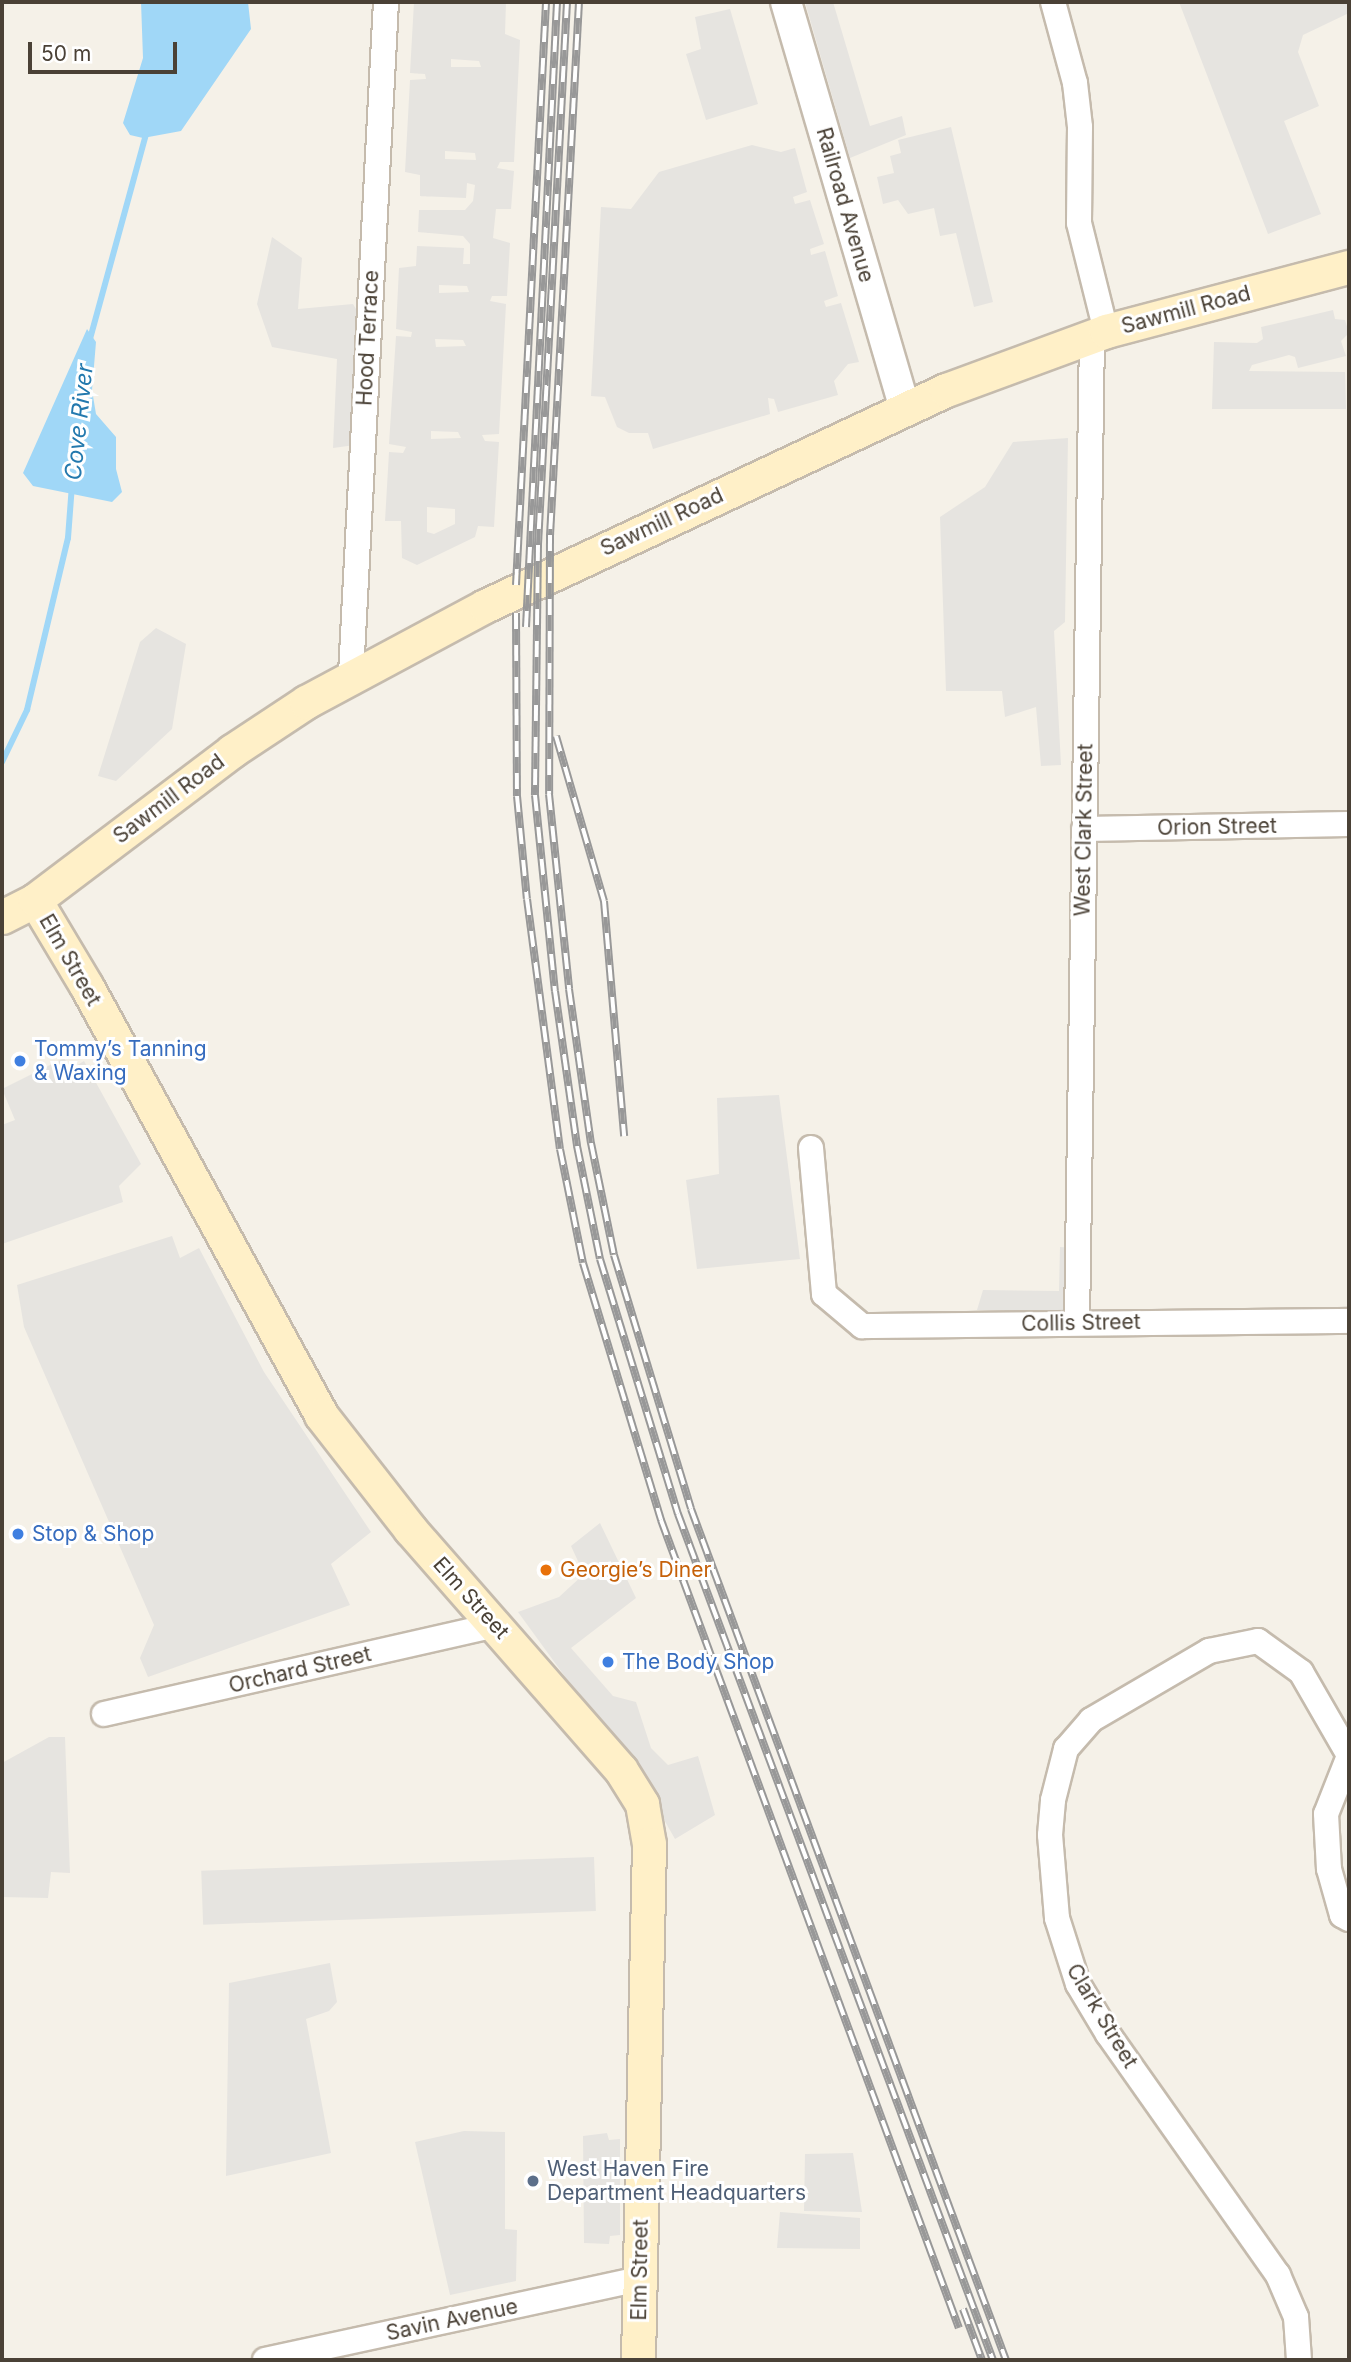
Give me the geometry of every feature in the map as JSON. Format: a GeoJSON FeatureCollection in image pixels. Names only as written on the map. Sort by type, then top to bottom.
{"type":"FeatureCollection","features":[{"type":"Feature","properties":{"kind":"main road","name":"Sawmill Road"},"geometry":{"type":"LineString","coordinates":[[2,917],[35,900],[232,751],[351,674],[485,606],[905,408],[1099,333],[1349,267]]}},
{"type":"Feature","properties":{"kind":"main road","name":"Elm Street"},"geometry":{"type":"LineString","coordinates":[[35,900],[87,987],[321,1415],[380,1493],[621,1770],[642,1804],[647,1826],[638,2360]]}},
{"type":"Feature","properties":{"kind":"street","name":"Hood Terrace"},"geometry":{"type":"LineString","coordinates":[[351,674],[386,2]]}},
{"type":"Feature","properties":{"kind":"street","name":"Railroad Avenue"},"geometry":{"type":"LineString","coordinates":[[786,2],[905,408]]}},
{"type":"Feature","properties":{"kind":"street","name":"West Clark Street"},"geometry":{"type":"LineString","coordinates":[[1053,2],[1079,116],[1079,223],[1099,333],[1084,829],[1077,1323]]}},
{"type":"Feature","properties":{"kind":"street","name":"Orion Street"},"geometry":{"type":"LineString","coordinates":[[1084,829],[1349,824]]}},
{"type":"Feature","properties":{"kind":"street","name":"Collis Street"},"geometry":{"type":"LineString","coordinates":[[811,1148],[824,1294],[862,1326],[1349,1321]]}},
{"type":"Feature","properties":{"kind":"street","name":"Orchard Street"},"geometry":{"type":"LineString","coordinates":[[104,1714],[496,1625]]}},
{"type":"Feature","properties":{"kind":"street","name":"Clark Street"},"geometry":{"type":"LineString","coordinates":[[1303,2358],[1296,2317],[1278,2275],[1108,2034],[1078,1984],[1057,1918],[1050,1835],[1053,1800],[1066,1749],[1091,1720],[1209,1651],[1258,1641],[1301,1672],[1349,1755]]}},
{"type":"Feature","properties":{"kind":"street"},"geometry":{"type":"LineString","coordinates":[[1349,1755],[1326,1814],[1329,1870],[1342,1914],[1349,1919]]}},
{"type":"Feature","properties":{"kind":"street","name":"Savin Avenue"},"geometry":{"type":"LineString","coordinates":[[265,2360],[640,2279]]}},
{"type":"Feature","properties":{"kind":"shaded area"},"geometry":{"type":"Polygon","coordinates":[[[414,2],[506,2],[505,34],[520,40],[514,162],[500,162],[497,168],[514,171],[511,209],[496,209],[493,238],[510,243],[507,296],[492,296],[490,301],[506,304],[499,434],[482,435],[485,441],[499,442],[494,527],[478,526],[475,537],[417,565],[402,558],[401,521],[385,521],[389,452],[403,453],[406,447],[389,444],[396,336],[411,337],[412,332],[396,329],[399,268],[416,266],[417,246],[464,248],[463,264],[470,264],[470,244],[463,236],[418,232],[419,210],[465,210],[473,201],[475,185],[467,183],[466,198],[420,196],[420,175],[405,172],[410,80],[426,79],[425,74],[410,73],[414,2]],[[451,59],[451,67],[481,67],[479,61],[451,59]],[[445,151],[445,159],[476,160],[475,153],[445,151]],[[439,285],[439,293],[469,292],[467,286],[439,285]],[[435,339],[436,347],[466,346],[463,340],[435,339]],[[431,431],[431,439],[461,438],[458,432],[431,431]],[[427,507],[427,532],[434,534],[455,524],[455,509],[427,507]]]}},
{"type":"Feature","properties":{"kind":"shaded area"},"geometry":{"type":"Polygon","coordinates":[[[805,2],[833,2],[870,126],[902,116],[906,135],[850,158],[805,2]]]}},
{"type":"Feature","properties":{"kind":"shaded area"},"geometry":{"type":"Polygon","coordinates":[[[1179,2],[1349,2],[1349,13],[1303,35],[1298,52],[1319,106],[1284,121],[1321,214],[1268,234],[1179,2]]]}},
{"type":"Feature","properties":{"kind":"shaded area"},"geometry":{"type":"Polygon","coordinates":[[[730,9],[758,104],[706,120],[686,54],[701,49],[695,17],[730,9]]]}},
{"type":"Feature","properties":{"kind":"shaded area"},"geometry":{"type":"Polygon","coordinates":[[[951,127],[993,302],[974,307],[956,233],[940,236],[934,208],[908,214],[898,200],[883,204],[877,177],[894,173],[890,156],[901,153],[898,140],[951,127]]]}},
{"type":"Feature","properties":{"kind":"shaded area"},"geometry":{"type":"Polygon","coordinates":[[[752,145],[781,152],[795,148],[807,192],[793,197],[795,204],[810,200],[824,244],[810,249],[811,255],[825,251],[838,296],[824,301],[826,307],[841,303],[859,362],[848,364],[834,381],[838,395],[778,412],[774,399],[768,398],[770,414],[653,449],[648,433],[629,433],[617,427],[605,397],[591,396],[601,207],[631,209],[659,172],[752,145]]]}},
{"type":"Feature","properties":{"kind":"shaded area"},"geometry":{"type":"Polygon","coordinates":[[[272,237],[302,258],[298,309],[353,304],[362,319],[355,445],[333,448],[337,359],[272,347],[257,304],[272,237]]]}},
{"type":"Feature","properties":{"kind":"shaded area"},"geometry":{"type":"Polygon","coordinates":[[[1333,310],[1335,319],[1345,320],[1349,333],[1341,341],[1346,356],[1298,368],[1295,357],[1289,355],[1252,365],[1249,371],[1345,372],[1346,409],[1212,409],[1214,342],[1257,343],[1263,339],[1261,327],[1333,310]]]}},
{"type":"Feature","properties":{"kind":"shaded area"},"geometry":{"type":"Polygon","coordinates":[[[1068,438],[1065,622],[1054,631],[1061,765],[1041,766],[1036,707],[1005,717],[1002,691],[946,691],[940,517],[985,487],[1013,442],[1068,438]]]}},
{"type":"Feature","properties":{"kind":"shaded area"},"geometry":{"type":"Polygon","coordinates":[[[156,628],[186,644],[172,729],[116,781],[98,776],[140,642],[156,628]]]}},
{"type":"Feature","properties":{"kind":"shaded area"},"geometry":{"type":"Polygon","coordinates":[[[64,1058],[71,1069],[84,1061],[141,1164],[119,1186],[123,1202],[2,1244],[2,1125],[15,1120],[2,1089],[64,1058]]]}},
{"type":"Feature","properties":{"kind":"shaded area"},"geometry":{"type":"Polygon","coordinates":[[[779,1095],[800,1259],[697,1269],[686,1180],[719,1174],[717,1098],[779,1095]]]}},
{"type":"Feature","properties":{"kind":"shaded area"},"geometry":{"type":"Polygon","coordinates":[[[172,1236],[180,1258],[199,1248],[264,1372],[371,1532],[331,1564],[350,1605],[148,1677],[140,1658],[154,1625],[24,1327],[17,1285],[172,1236]]]}},
{"type":"Feature","properties":{"kind":"shaded area"},"geometry":{"type":"Polygon","coordinates":[[[1060,1247],[1073,1248],[1072,1312],[977,1310],[983,1290],[1059,1291],[1060,1247]]]}},
{"type":"Feature","properties":{"kind":"shaded area"},"geometry":{"type":"Polygon","coordinates":[[[600,1523],[636,1598],[571,1648],[613,1696],[636,1702],[651,1748],[668,1765],[698,1756],[715,1815],[675,1839],[646,1788],[518,1612],[559,1597],[584,1574],[571,1546],[600,1523]]]}},
{"type":"Feature","properties":{"kind":"shaded area"},"geometry":{"type":"Polygon","coordinates":[[[49,1737],[65,1737],[70,1873],[51,1872],[48,1898],[2,1897],[2,1763],[49,1737]]]}},
{"type":"Feature","properties":{"kind":"shaded area"},"geometry":{"type":"Polygon","coordinates":[[[594,1857],[596,1911],[203,1925],[201,1871],[594,1857]]]}},
{"type":"Feature","properties":{"kind":"shaded area"},"geometry":{"type":"Polygon","coordinates":[[[330,1963],[337,2002],[329,2011],[306,2019],[331,2153],[226,2176],[229,1983],[330,1963]]]}},
{"type":"Feature","properties":{"kind":"shaded area"},"geometry":{"type":"Polygon","coordinates":[[[464,2131],[505,2132],[505,2229],[517,2230],[516,2281],[450,2295],[415,2142],[464,2131]]]}},
{"type":"Feature","properties":{"kind":"shaded area"},"geometry":{"type":"Polygon","coordinates":[[[607,2133],[609,2140],[620,2139],[620,2235],[610,2236],[609,2244],[584,2243],[583,2136],[607,2133]]]}},
{"type":"Feature","properties":{"kind":"shaded area"},"geometry":{"type":"Polygon","coordinates":[[[853,2153],[862,2212],[804,2211],[805,2154],[853,2153]]]}},
{"type":"Feature","properties":{"kind":"shaded area"},"geometry":{"type":"Polygon","coordinates":[[[780,2212],[860,2218],[860,2249],[777,2248],[780,2212]]]}},
{"type":"Feature","properties":{"kind":"water"},"geometry":{"type":"Polygon","coordinates":[[[141,2],[248,2],[251,29],[181,131],[143,138],[130,135],[123,123],[143,58],[141,2]]]}},
{"type":"Feature","properties":{"kind":"water"},"geometry":{"type":"Polygon","coordinates":[[[87,329],[96,342],[92,390],[96,414],[116,437],[116,469],[122,492],[112,502],[33,486],[23,473],[87,329]]]}},
{"type":"Feature","properties":{"kind":"waterway","name":"Cove River"},"geometry":{"type":"LineString","coordinates":[[90,339],[146,134]]}},
{"type":"Feature","properties":{"kind":"waterway","name":"Cove River"},"geometry":{"type":"LineString","coordinates":[[2,762],[27,710],[68,538],[72,485]]}},
{"type":"Feature","properties":{"kind":"railway"},"geometry":{"type":"LineString","coordinates":[[516,585],[546,2]]}},
{"type":"Feature","properties":{"kind":"railway"},"geometry":{"type":"LineString","coordinates":[[526,627],[557,2]]}},
{"type":"Feature","properties":{"kind":"railway"},"geometry":{"type":"LineString","coordinates":[[567,2],[538,545],[535,795],[555,991],[577,1146],[600,1259],[678,1514],[993,2360]]}},
{"type":"Feature","properties":{"kind":"railway"},"geometry":{"type":"LineString","coordinates":[[579,2],[550,535],[549,794],[569,989],[591,1143],[614,1255],[691,1509],[1006,2360]]}},
{"type":"Feature","properties":{"kind":"railway"},"geometry":{"type":"LineString","coordinates":[[516,613],[517,796],[527,899],[560,1149],[583,1263],[661,1520],[959,2328]]}},
{"type":"Feature","properties":{"kind":"railway"},"geometry":{"type":"LineString","coordinates":[[556,736],[604,901],[624,1136]]}},
{"type":"Feature","properties":{"kind":"railway"},"geometry":{"type":"LineString","coordinates":[[963,2309],[982,2360]]}},
{"type":"Feature","properties":{"kind":"place","name":"Tommy’s Tanning & Waxing"},"geometry":{"type":"Point","coordinates":[20,1061]}},
{"type":"Feature","properties":{"kind":"place","name":"Stop & Shop"},"geometry":{"type":"Point","coordinates":[18,1534]}},
{"type":"Feature","properties":{"kind":"place","name":"Georgie’s Diner"},"geometry":{"type":"Point","coordinates":[546,1570]}},
{"type":"Feature","properties":{"kind":"place","name":"The Body Shop"},"geometry":{"type":"Point","coordinates":[608,1662]}},
{"type":"Feature","properties":{"kind":"place","name":"West Haven Fire Department Headquarters"},"geometry":{"type":"Point","coordinates":[533,2181]}}]}
